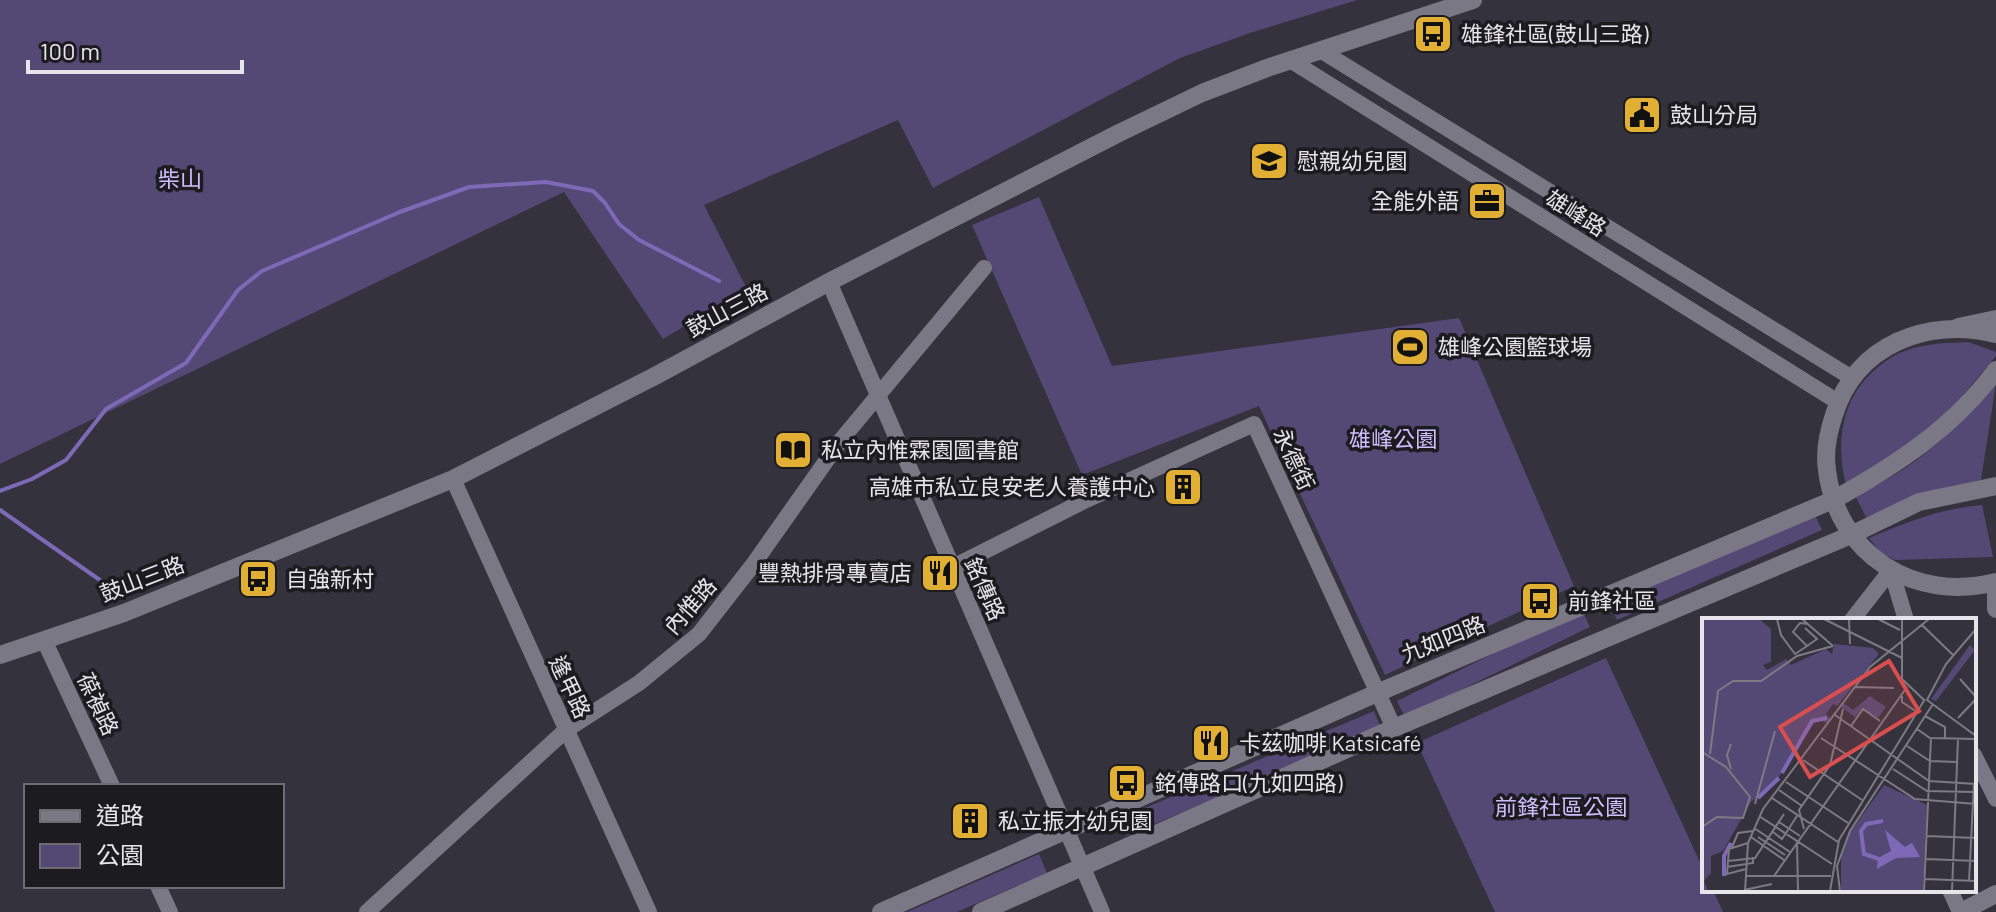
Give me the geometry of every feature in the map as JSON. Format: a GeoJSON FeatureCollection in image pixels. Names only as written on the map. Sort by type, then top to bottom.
{"type":"FeatureCollection","features":[{"type":"Feature","properties":{"kind":"street","name":"鼓山三路"},"geometry":{"type":"LineString","coordinates":[[0,655],[124,613],[453,479],[655,376],[829,282],[1202,93],[1290,60],[1473,0]]}},
{"type":"Feature","properties":{"kind":"street","name":"雄峰路"},"geometry":{"type":"LineString","coordinates":[[1320,50],[1852,378]]}},
{"type":"Feature","properties":{"kind":"street","name":"雄峰路"},"geometry":{"type":"LineString","coordinates":[[1290,60],[1838,402]]}},
{"type":"Feature","properties":{"kind":"street","name":"內惟路"},"geometry":{"type":"LineString","coordinates":[[367,912],[566,730],[639,683],[699,634],[877,394],[984,268]]}},
{"type":"Feature","properties":{"kind":"street","name":"銘傳路"},"geometry":{"type":"LineString","coordinates":[[829,282],[1102,912]]}},
{"type":"Feature","properties":{"kind":"street"},"geometry":{"type":"LineString","coordinates":[[1996,318],[1931,330],[1898,341],[1868,361],[1852,378],[1838,402],[1828,434],[1826,468],[1833,500],[1851,535],[1869,554],[1891,570],[1933,586],[1956,588],[1996,582]]}},
{"type":"Feature","properties":{"kind":"street"},"geometry":{"type":"LineString","coordinates":[[1954,327],[1996,334]]}},
{"type":"Feature","properties":{"kind":"street","name":"九如四路"},"geometry":{"type":"LineString","coordinates":[[881,912],[1377,693],[1833,500],[1885,472],[1932,437],[1985,385],[1996,370]]}},
{"type":"Feature","properties":{"kind":"street","name":"永德街"},"geometry":{"type":"LineString","coordinates":[[951,568],[1084,501],[1254,424],[1394,728]]}},
{"type":"Feature","properties":{"kind":"street","name":"逢甲路"},"geometry":{"type":"LineString","coordinates":[[453,479],[649,912]]}},
{"type":"Feature","properties":{"kind":"street"},"geometry":{"type":"LineString","coordinates":[[981,912],[1394,728],[1851,535],[1919,502],[1996,486]]}},
{"type":"Feature","properties":{"kind":"street"},"geometry":{"type":"LineString","coordinates":[[1854,618],[1891,570]]}},
{"type":"Feature","properties":{"kind":"street"},"geometry":{"type":"LineString","coordinates":[[1891,570],[1905,618]]}},
{"type":"Feature","properties":{"kind":"street"},"geometry":{"type":"LineString","coordinates":[[1996,595],[1996,609]]}},
{"type":"Feature","properties":{"kind":"street","name":"葆禎路"},"geometry":{"type":"LineString","coordinates":[[44,640],[111,784]]}},
{"type":"Feature","properties":{"kind":"street"},"geometry":{"type":"LineString","coordinates":[[1976,759],[1996,799]]}},
{"type":"Feature","properties":{"kind":"street"},"geometry":{"type":"LineString","coordinates":[[159,888],[170,912]]}},
{"type":"Feature","properties":{"kind":"street"},"geometry":{"type":"LineString","coordinates":[[1951,892],[1961,912],[1996,894]]}},
{"type":"Feature","properties":{"kind":"green space","name":"柴山"},"geometry":{"type":"Polygon","coordinates":[[[0,0],[1357,0],[1180,58],[933,188],[898,120],[704,205],[747,289],[663,339],[564,192],[0,464],[0,0]]]}},
{"type":"Feature","properties":{"kind":"green space","name":"雄峰公園"},"geometry":{"type":"Polygon","coordinates":[[[1039,197],[1112,366],[1459,318],[1574,586],[1385,675],[1259,406],[1082,475],[972,225],[1039,197]]]}},
{"type":"Feature","properties":{"kind":"green space"},"geometry":{"type":"Polygon","coordinates":[[[1968,342],[1996,352],[1996,356],[1958,401],[1916,441],[1846,486],[1842,432],[1852,399],[1861,384],[1889,359],[1907,350],[1968,342]]]}},
{"type":"Feature","properties":{"kind":"green space"},"geometry":{"type":"Polygon","coordinates":[[[1996,383],[1981,480],[1930,492],[1868,521],[1855,495],[1889,478],[1922,456],[1996,383]]]}},
{"type":"Feature","properties":{"kind":"green space"},"geometry":{"type":"Polygon","coordinates":[[[1982,505],[1993,557],[1895,560],[1881,553],[1869,538],[1952,509],[1982,505]]]}},
{"type":"Feature","properties":{"kind":"green space"},"geometry":{"type":"Polygon","coordinates":[[[1814,513],[1822,530],[1617,620],[1609,602],[1814,513]]]}},
{"type":"Feature","properties":{"kind":"green space"},"geometry":{"type":"Polygon","coordinates":[[[1582,610],[1590,627],[1405,717],[1397,701],[1582,610]]]}},
{"type":"Feature","properties":{"kind":"green space","name":"前鋒社區公園"},"geometry":{"type":"Polygon","coordinates":[[[1606,658],[1702,867],[1702,892],[1714,892],[1723,912],[1495,912],[1417,743],[1606,658]]]}},
{"type":"Feature","properties":{"kind":"green space"},"geometry":{"type":"Polygon","coordinates":[[[1374,711],[1381,728],[1126,836],[1119,819],[1374,711]]]}},
{"type":"Feature","properties":{"kind":"green space"},"geometry":{"type":"Polygon","coordinates":[[[1039,854],[1047,873],[957,912],[907,912],[1039,854]]]}},
{"type":"Feature","properties":{"kind":"waterway"},"geometry":{"type":"LineString","coordinates":[[0,491],[32,479],[66,460],[106,409],[186,363],[238,290],[262,271],[400,212],[469,187],[546,182],[593,191],[619,224],[639,240],[719,281]]}},
{"type":"Feature","properties":{"kind":"waterway"},"geometry":{"type":"LineString","coordinates":[[0,510],[124,597]]}},
{"type":"Feature","properties":{"kind":"place","name":"雄鋒社區(鼓山三路)"},"geometry":{"type":"Point","coordinates":[1433,34]}},
{"type":"Feature","properties":{"kind":"place","name":"鼓山分局"},"geometry":{"type":"Point","coordinates":[1642,115]}},
{"type":"Feature","properties":{"kind":"place","name":"慰親幼兒園"},"geometry":{"type":"Point","coordinates":[1269,161]}},
{"type":"Feature","properties":{"kind":"place","name":"全能外語"},"geometry":{"type":"Point","coordinates":[1487,201]}},
{"type":"Feature","properties":{"kind":"place","name":"雄峰公園籃球場"},"geometry":{"type":"Point","coordinates":[1410,347]}},
{"type":"Feature","properties":{"kind":"place","name":"私立內惟霖園圖書館"},"geometry":{"type":"Point","coordinates":[793,450]}},
{"type":"Feature","properties":{"kind":"place","name":"高雄市私立良安老人養護中心"},"geometry":{"type":"Point","coordinates":[1183,487]}},
{"type":"Feature","properties":{"kind":"place","name":"豐熱排骨專賣店"},"geometry":{"type":"Point","coordinates":[940,573]}},
{"type":"Feature","properties":{"kind":"place","name":"自強新村"},"geometry":{"type":"Point","coordinates":[258,579]}},
{"type":"Feature","properties":{"kind":"place","name":"前鋒社區"},"geometry":{"type":"Point","coordinates":[1540,601]}},
{"type":"Feature","properties":{"kind":"place","name":"卡茲咖啡 Katsicafé"},"geometry":{"type":"Point","coordinates":[1211,743]}},
{"type":"Feature","properties":{"kind":"place","name":"銘傳路口(九如四路)"},"geometry":{"type":"Point","coordinates":[1127,783]}},
{"type":"Feature","properties":{"kind":"place","name":"私立振才幼兒園"},"geometry":{"type":"Point","coordinates":[970,821]}}]}
